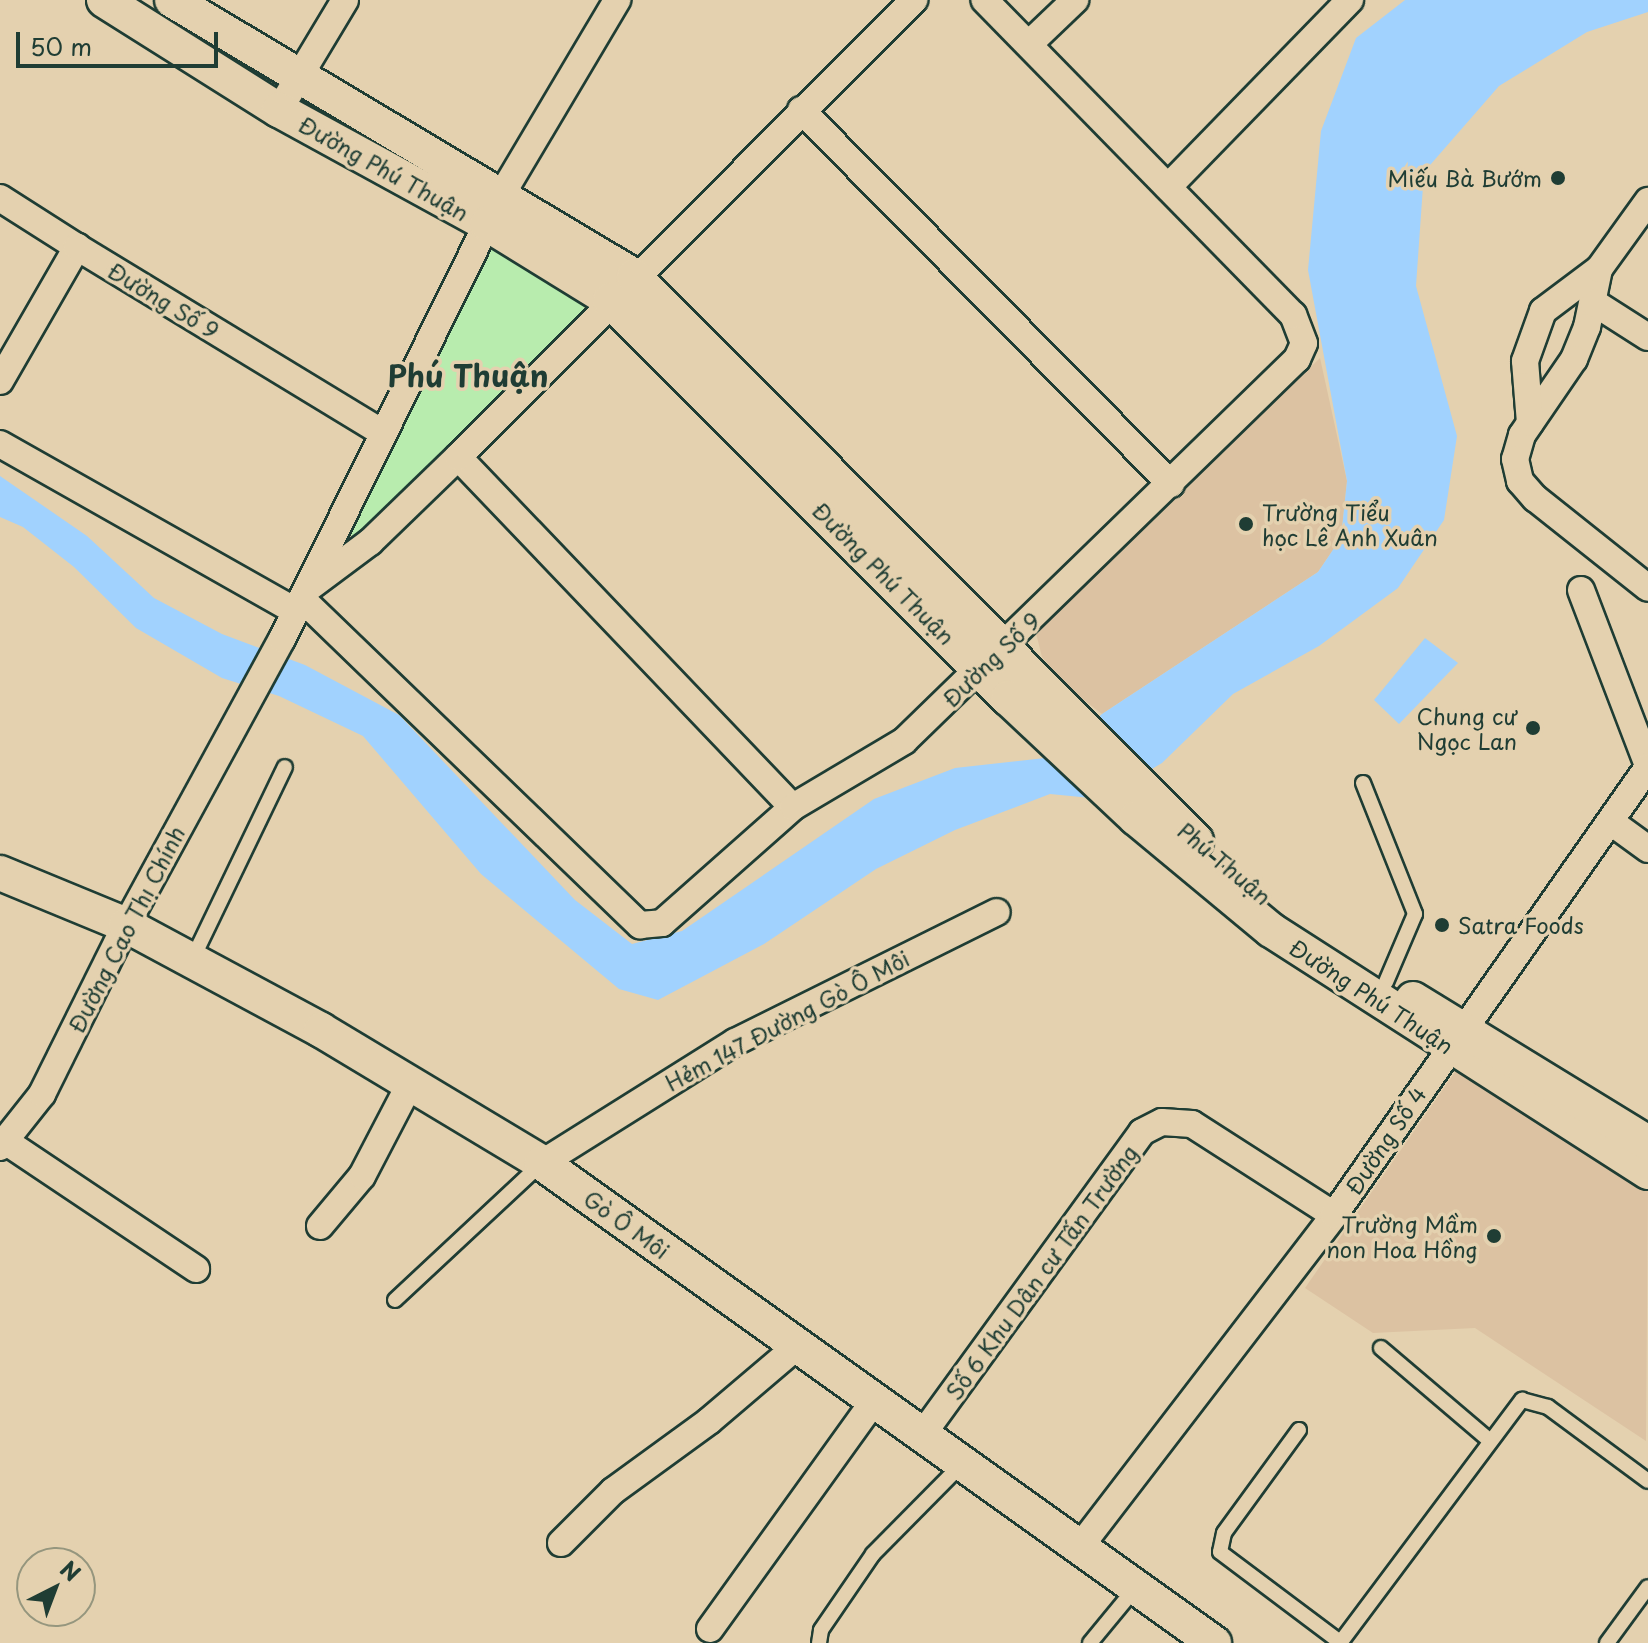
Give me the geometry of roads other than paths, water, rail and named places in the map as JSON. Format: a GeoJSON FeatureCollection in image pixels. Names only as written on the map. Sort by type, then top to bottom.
{"type":"FeatureCollection","features":[{"type":"Feature","properties":{"kind":"street","name":"Đường Phú Thuận"},"geometry":{"type":"LineString","coordinates":[[104,0],[279,110],[487,224],[610,300],[993,658],[1271,930],[1648,1143]]}},
{"type":"Feature","properties":{"kind":"street","name":"Đường Phú Thuận"},"geometry":{"type":"LineString","coordinates":[[172,0],[502,194],[634,276],[993,658]]}},
{"type":"Feature","properties":{"kind":"street"},"geometry":{"type":"LineString","coordinates":[[279,110],[345,0]]}},
{"type":"Feature","properties":{"kind":"street"},"geometry":{"type":"LineString","coordinates":[[302,600],[502,194],[617,0]]}},
{"type":"Feature","properties":{"kind":"street"},"geometry":{"type":"LineString","coordinates":[[302,600],[370,542],[458,457],[610,300],[914,0]]}},
{"type":"Feature","properties":{"kind":"street","name":"Đường Số 9"},"geometry":{"type":"LineString","coordinates":[[0,444],[302,600],[640,925],[662,923],[793,807],[904,741],[993,658],[1297,359],[1304,343],[1293,315],[985,0]]}},
{"type":"Feature","properties":{"kind":"street"},"geometry":{"type":"LineString","coordinates":[[1029,44],[1075,0]]}},
{"type":"Feature","properties":{"kind":"street"},"geometry":{"type":"LineString","coordinates":[[1168,187],[1344,2]]}},
{"type":"Feature","properties":{"kind":"street"},"geometry":{"type":"LineString","coordinates":[[801,110],[1171,484]]}},
{"type":"Feature","properties":{"kind":"street","name":"Đường Số 9"},"geometry":{"type":"LineString","coordinates":[[0,198],[383,433]]}},
{"type":"Feature","properties":{"kind":"street"},"geometry":{"type":"LineString","coordinates":[[1530,423],[1525,361],[1535,329],[1561,294],[1599,269],[1648,201]]}},
{"type":"Feature","properties":{"kind":"street"},"geometry":{"type":"LineString","coordinates":[[0,381],[77,247]]}},
{"type":"Feature","properties":{"kind":"street"},"geometry":{"type":"LineString","coordinates":[[1599,269],[1593,302],[1574,359],[1530,423],[1515,459],[1520,481],[1648,588]]}},
{"type":"Feature","properties":{"kind":"street"},"geometry":{"type":"LineString","coordinates":[[1593,302],[1648,337]]}},
{"type":"Feature","properties":{"kind":"street"},"geometry":{"type":"LineString","coordinates":[[458,457],[793,807]]}},
{"type":"Feature","properties":{"kind":"street"},"geometry":{"type":"LineString","coordinates":[[1581,590],[1648,766]]}},
{"type":"Feature","properties":{"kind":"street","name":"Đường Cao Thị Chính"},"geometry":{"type":"LineString","coordinates":[[2,1144],[42,1094],[126,925],[302,600]]}},
{"type":"Feature","properties":{"kind":"street","name":"Đường Số 4"},"geometry":{"type":"LineString","coordinates":[[1082,1544],[1334,1215],[1455,1036],[1611,822],[1648,766]]}},
{"type":"Feature","properties":{"kind":"street","name":"Phú Thuận"},"geometry":{"type":"LineString","coordinates":[[1145,809],[1386,982],[1455,1036]]}},
{"type":"Feature","properties":{"kind":"street"},"geometry":{"type":"LineString","coordinates":[[1611,822],[1648,849]]}},
{"type":"Feature","properties":{"kind":"street","name":"Gò Ô Môi"},"geometry":{"type":"LineString","coordinates":[[0,873],[126,925],[411,1082],[542,1163],[922,1435],[1082,1544],[1214,1643]]}},
{"type":"Feature","properties":{"kind":"street","name":"Hẻm 147 Đường Gò Ô Môi"},"geometry":{"type":"LineString","coordinates":[[542,1163],[735,1042],[997,912]]}},
{"type":"Feature","properties":{"kind":"street","name":"Đường Phú Thuận"},"geometry":{"type":"LineString","coordinates":[[1455,1036],[1648,1172]]}},
{"type":"Feature","properties":{"kind":"street"},"geometry":{"type":"LineString","coordinates":[[320,1226],[362,1176],[411,1082]]}},
{"type":"Feature","properties":{"kind":"street","name":"Số 6 Khu Dân cư Tấn Trường"},"geometry":{"type":"LineString","coordinates":[[922,1435],[1142,1132],[1162,1122],[1192,1124],[1334,1215]]}},
{"type":"Feature","properties":{"kind":"street"},"geometry":{"type":"LineString","coordinates":[[2,1144],[196,1269]]}},
{"type":"Feature","properties":{"kind":"street"},"geometry":{"type":"LineString","coordinates":[[561,1543],[613,1491],[709,1421],[797,1346]]}},
{"type":"Feature","properties":{"kind":"street"},"geometry":{"type":"LineString","coordinates":[[710,1629],[874,1401]]}},
{"type":"Feature","properties":{"kind":"lane"},"geometry":{"type":"LineString","coordinates":[[191,960],[285,767]]}},
{"type":"Feature","properties":{"kind":"lane"},"geometry":{"type":"LineString","coordinates":[[1363,783],[1415,914],[1386,982]]}},
{"type":"Feature","properties":{"kind":"lane"},"geometry":{"type":"LineString","coordinates":[[395,1300],[542,1163]]}},
{"type":"Feature","properties":{"kind":"lane"},"geometry":{"type":"LineString","coordinates":[[1381,1348],[1489,1440]]}},
{"type":"Feature","properties":{"kind":"lane"},"geometry":{"type":"LineString","coordinates":[[1299,1430],[1224,1533],[1220,1552],[1341,1643],[1514,1404],[1533,1400],[1648,1481]]}},
{"type":"Feature","properties":{"kind":"lane"},"geometry":{"type":"LineString","coordinates":[[819,1643],[821,1630],[873,1554],[963,1463]]}},
{"type":"Feature","properties":{"kind":"lane"},"geometry":{"type":"LineString","coordinates":[[1090,1643],[1138,1586]]}},
{"type":"Feature","properties":{"kind":"lane"},"geometry":{"type":"LineString","coordinates":[[1607,1643],[1648,1587]]}},
{"type":"Feature","properties":{"kind":"water"},"geometry":{"type":"Polygon","coordinates":[[[1405,0],[1648,0],[1648,12],[1587,32],[1499,86],[1424,172],[1416,286],[1457,436],[1444,520],[1398,588],[1319,646],[1233,694],[1162,763],[1101,799],[1050,794],[955,830],[876,869],[764,944],[658,1000],[619,989],[481,874],[363,736],[279,696],[222,678],[136,628],[74,567],[23,527],[0,517],[0,476],[87,536],[154,598],[222,634],[305,665],[399,715],[575,900],[632,944],[682,931],[874,799],[955,768],[1054,757],[1102,714],[1318,572],[1341,538],[1347,481],[1308,270],[1321,131],[1356,38],[1405,0]]]}},
{"type":"Feature","properties":{"kind":"water"},"geometry":{"type":"Polygon","coordinates":[[[1425,638],[1458,663],[1399,724],[1374,700],[1425,638]]]}},
{"type":"Feature","properties":{"kind":"place","name":"Miếu Bà Bướm"},"geometry":{"type":"Point","coordinates":[1558,178]}},
{"type":"Feature","properties":{"kind":"place","name":"Trường Tiểu học Lê Anh Xuân"},"geometry":{"type":"Point","coordinates":[1246,524]}},
{"type":"Feature","properties":{"kind":"place","name":"Chung cư Ngọc Lan"},"geometry":{"type":"Point","coordinates":[1533,728]}},
{"type":"Feature","properties":{"kind":"place","name":"Satra Foods"},"geometry":{"type":"Point","coordinates":[1442,925]}},
{"type":"Feature","properties":{"kind":"place","name":"Trường Mầm non Hoa Hồng"},"geometry":{"type":"Point","coordinates":[1494,1236]}},
{"type":"Feature","properties":{"kind":"district","name":"Phú Thuận"},"geometry":{"type":"Point","coordinates":[468,375]}}]}
